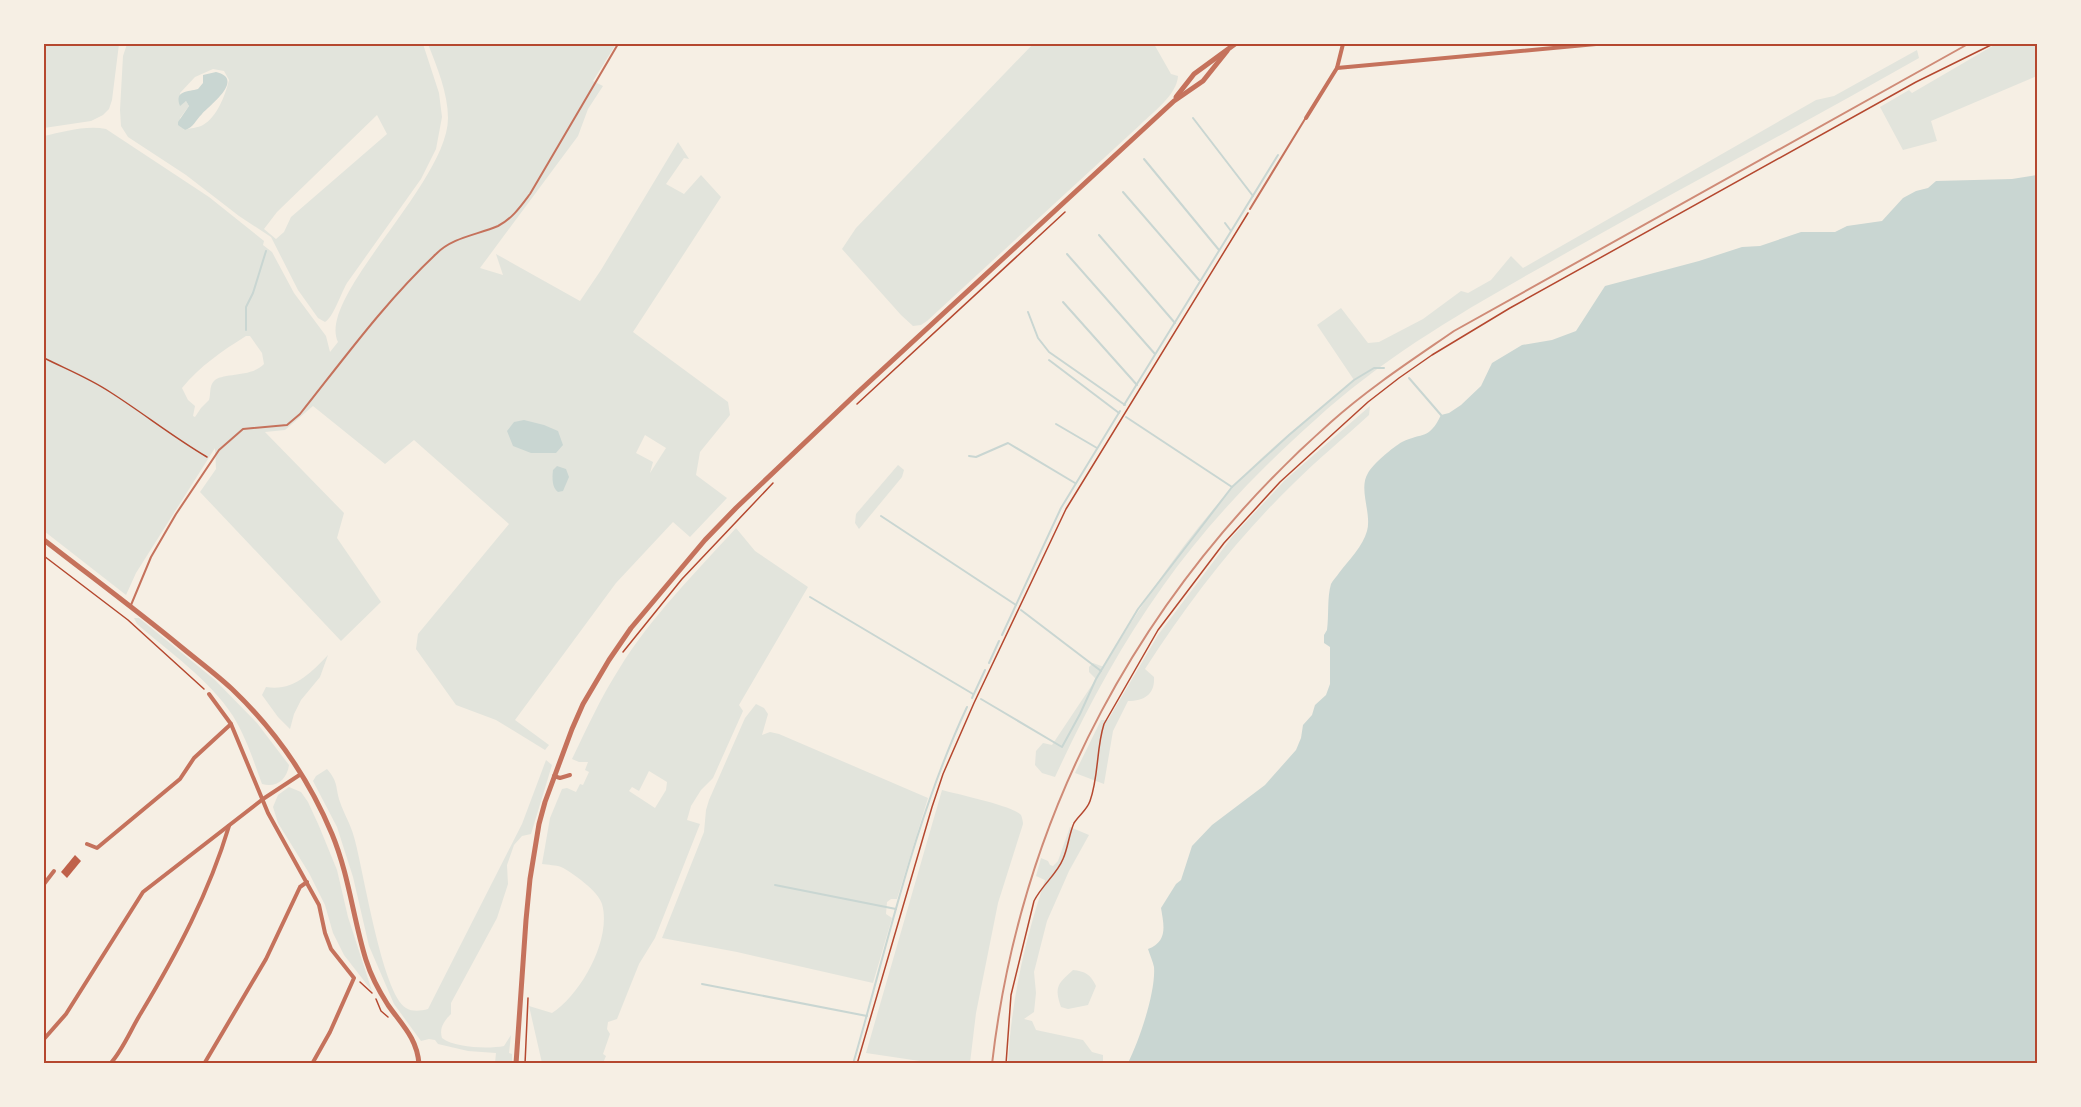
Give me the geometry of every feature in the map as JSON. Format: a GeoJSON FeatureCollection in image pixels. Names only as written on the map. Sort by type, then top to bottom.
{"type":"FeatureCollection","features":[{"type":"Feature","properties":{"kind":"street"},"geometry":{"type":"LineString","coordinates":[[1174,101],[1194,74],[1235,44]]}},
{"type":"Feature","properties":{"kind":"street"},"geometry":{"type":"LineString","coordinates":[[1306,118],[1337,68],[1343,44]]}},
{"type":"Feature","properties":{"kind":"street"},"geometry":{"type":"LineString","coordinates":[[1337,68],[1565,45],[1596,44]]}},
{"type":"Feature","properties":{"kind":"street"},"geometry":{"type":"LineString","coordinates":[[516,1064],[530,879],[539,824],[554,776],[583,704],[631,628],[705,540],[802,444],[1174,101],[1203,81],[1227,51]]}},
{"type":"Feature","properties":{"kind":"street"},"geometry":{"type":"LineString","coordinates":[[44,540],[131,606],[231,689],[268,727],[302,773],[320,807],[340,855],[366,959],[374,981],[388,1005],[416,1043],[419,1064]]}},
{"type":"Feature","properties":{"kind":"street"},"geometry":{"type":"LineString","coordinates":[[209,694],[231,724],[268,813],[319,904],[325,933],[332,949],[354,978],[330,1032],[312,1064]]}},
{"type":"Feature","properties":{"kind":"street"},"geometry":{"type":"LineString","coordinates":[[87,844],[97,848],[180,779],[194,758],[231,724]]}},
{"type":"Feature","properties":{"kind":"street"},"geometry":{"type":"LineString","coordinates":[[44,1039],[66,1014],[143,892],[263,799],[302,773]]}},
{"type":"Feature","properties":{"kind":"street"},"geometry":{"type":"LineString","coordinates":[[554,776],[560,778],[570,775]]}},
{"type":"Feature","properties":{"kind":"street"},"geometry":{"type":"LineString","coordinates":[[110,1064],[162,978],[201,904],[229,826]]}},
{"type":"Feature","properties":{"kind":"street"},"geometry":{"type":"LineString","coordinates":[[44,884],[54,871]]}},
{"type":"Feature","properties":{"kind":"street"},"geometry":{"type":"LineString","coordinates":[[204,1064],[266,959],[300,887],[307,882]]}},
{"type":"Feature","properties":{"kind":"lane"},"geometry":{"type":"LineString","coordinates":[[131,606],[151,557],[176,514],[219,450],[243,429],[287,425],[300,414],[363,334],[438,251],[467,235],[498,226],[514,215],[530,194],[618,44]]}},
{"type":"Feature","properties":{"kind":"lane"},"geometry":{"type":"LineString","coordinates":[[1250,209],[1306,118]]}},
{"type":"Feature","properties":{"kind":"path"},"geometry":{"type":"LineString","coordinates":[[1006,1064],[1011,995],[1023,939],[1034,901],[1063,859],[1075,822],[1087,808],[1091,799],[1095,785],[1099,739],[1104,724],[1158,630],[1224,543],[1280,482],[1368,402],[1432,355],[1509,308],[1916,82],[1993,44]]}},
{"type":"Feature","properties":{"kind":"path"},"geometry":{"type":"LineString","coordinates":[[857,1064],[932,807],[943,774],[974,704],[1066,510],[1250,209]]}},
{"type":"Feature","properties":{"kind":"path"},"geometry":{"type":"LineString","coordinates":[[853,407],[1006,266]]}},
{"type":"Feature","properties":{"kind":"path"},"geometry":{"type":"LineString","coordinates":[[44,358],[111,392],[175,438],[212,460]]}},
{"type":"Feature","properties":{"kind":"path"},"geometry":{"type":"LineString","coordinates":[[621,656],[682,579],[777,480]]}},
{"type":"Feature","properties":{"kind":"path"},"geometry":{"type":"LineString","coordinates":[[44,556],[128,620],[209,694]]}},
{"type":"Feature","properties":{"kind":"path"},"geometry":{"type":"LineString","coordinates":[[525,1064],[528,996]]}},
{"type":"Feature","properties":{"kind":"shaded area"},"geometry":{"type":"Polygon","coordinates":[[[44,44],[119,44],[112,100],[109,109],[103,115],[91,121],[44,128],[44,44]]]}},
{"type":"Feature","properties":{"kind":"shaded area"},"geometry":{"type":"Polygon","coordinates":[[[127,44],[423,44],[439,93],[442,117],[436,149],[421,179],[347,283],[328,320],[325,322],[318,318],[298,290],[271,237],[239,216],[186,175],[128,137],[121,126],[120,110],[123,56],[127,44]],[[213,69],[195,77],[180,93],[182,103],[186,101],[189,106],[180,118],[184,130],[203,125],[220,106],[229,80],[224,71],[213,69]],[[377,115],[277,212],[264,229],[276,239],[284,232],[291,217],[387,134],[377,115]]]}},
{"type":"Feature","properties":{"kind":"shaded area"},"geometry":{"type":"Polygon","coordinates":[[[428,44],[616,44],[593,81],[603,86],[588,109],[578,136],[480,268],[503,275],[496,254],[580,301],[678,142],[689,159],[684,158],[666,184],[684,194],[701,175],[721,197],[633,332],[728,402],[730,415],[700,452],[696,475],[727,498],[690,537],[673,522],[616,583],[515,720],[549,745],[545,750],[496,720],[456,705],[416,649],[418,634],[509,524],[414,440],[385,464],[313,406],[285,430],[265,432],[344,513],[337,538],[381,602],[341,641],[200,492],[216,469],[215,448],[136,573],[126,595],[44,531],[44,136],[83,128],[106,129],[209,197],[264,241],[263,245],[272,252],[294,293],[326,336],[330,352],[338,342],[336,322],[346,297],[363,268],[428,174],[442,144],[448,109],[441,80],[428,44]],[[246,336],[212,359],[182,388],[188,400],[195,406],[193,416],[195,417],[209,400],[212,383],[218,378],[252,371],[264,364],[262,353],[250,336],[246,336]],[[645,435],[636,453],[653,462],[650,473],[666,448],[645,435]]]}},
{"type":"Feature","properties":{"kind":"shaded area"},"geometry":{"type":"Polygon","coordinates":[[[1033,44],[1154,44],[1171,74],[1178,76],[1177,83],[1164,103],[927,321],[913,326],[842,249],[856,228],[1033,44]]]}},
{"type":"Feature","properties":{"kind":"shaded area"},"geometry":{"type":"Polygon","coordinates":[[[1996,44],[2037,44],[2037,76],[1931,121],[1937,141],[1903,150],[1880,107],[1909,90],[1912,93],[1996,44]]]}},
{"type":"Feature","properties":{"kind":"shaded area"},"geometry":{"type":"Polygon","coordinates":[[[1917,50],[1919,58],[1473,306],[1375,370],[1345,394],[1254,478],[1215,520],[1180,563],[1118,655],[1091,703],[1055,777],[1042,773],[1035,765],[1036,751],[1043,743],[1052,745],[1096,679],[1089,672],[1089,667],[1093,663],[1104,667],[1163,575],[1213,510],[1260,460],[1354,380],[1317,325],[1341,308],[1368,343],[1379,342],[1423,319],[1461,291],[1468,293],[1491,280],[1511,256],[1523,268],[1816,100],[1834,96],[1917,50]]]}},
{"type":"Feature","properties":{"kind":"shaded area"},"geometry":{"type":"Polygon","coordinates":[[[216,72],[224,75],[227,86],[223,93],[185,130],[178,125],[178,122],[189,106],[186,101],[180,106],[180,94],[198,89],[203,83],[203,75],[216,72]]]}},
{"type":"Feature","properties":{"kind":"shaded area"},"geometry":{"type":"Polygon","coordinates":[[[2037,175],[2037,1063],[1128,1063],[1150,1003],[1154,967],[1148,949],[1159,942],[1162,937],[1161,908],[1181,880],[1192,846],[1212,825],[1265,785],[1296,750],[1303,725],[1312,715],[1315,705],[1326,695],[1330,684],[1330,647],[1324,643],[1324,635],[1327,630],[1331,584],[1365,537],[1368,517],[1365,479],[1379,461],[1402,442],[1429,432],[1441,415],[1461,405],[1481,386],[1492,363],[1522,345],[1552,340],[1576,331],[1605,286],[1742,247],[1760,246],[1801,232],[1835,232],[1847,226],[1882,221],[1903,198],[1928,188],[1936,181],[2012,179],[2037,175]]]}},
{"type":"Feature","properties":{"kind":"shaded area"},"geometry":{"type":"Polygon","coordinates":[[[1370,406],[1369,415],[1303,474],[1233,548],[1178,619],[1145,669],[1154,677],[1151,692],[1139,700],[1128,701],[1113,731],[1104,784],[1075,773],[1101,720],[1108,720],[1158,635],[1232,537],[1285,480],[1370,406]]]}},
{"type":"Feature","properties":{"kind":"shaded area"},"geometry":{"type":"Polygon","coordinates":[[[524,420],[558,431],[563,445],[556,453],[531,453],[513,446],[507,431],[514,422],[524,420]]]}},
{"type":"Feature","properties":{"kind":"shaded area"},"geometry":{"type":"Polygon","coordinates":[[[898,465],[904,470],[902,477],[859,529],[855,523],[856,514],[898,465]]]}},
{"type":"Feature","properties":{"kind":"shaded area"},"geometry":{"type":"Polygon","coordinates":[[[557,466],[566,469],[569,477],[563,491],[558,492],[553,479],[553,470],[557,466]]]}},
{"type":"Feature","properties":{"kind":"shaded area"},"geometry":{"type":"Polygon","coordinates":[[[736,528],[755,551],[808,587],[739,705],[743,711],[713,778],[701,790],[691,806],[687,820],[700,824],[655,938],[639,964],[617,1019],[608,1022],[607,1029],[610,1034],[603,1054],[606,1056],[603,1063],[542,1063],[529,1006],[552,1013],[573,993],[592,965],[598,949],[604,918],[600,899],[584,883],[561,867],[542,864],[550,818],[562,789],[567,788],[576,792],[580,784],[583,785],[589,772],[585,770],[588,762],[572,759],[619,669],[659,613],[736,528]],[[649,771],[639,791],[632,787],[629,791],[655,808],[666,790],[667,782],[649,771]]]}},
{"type":"Feature","properties":{"kind":"shaded area"},"geometry":{"type":"Polygon","coordinates":[[[134,618],[139,618],[215,680],[257,723],[289,765],[286,775],[280,782],[272,785],[262,784],[242,732],[223,703],[201,678],[137,624],[134,618]]]}},
{"type":"Feature","properties":{"kind":"shaded area"},"geometry":{"type":"Polygon","coordinates":[[[328,655],[320,677],[301,700],[290,729],[262,695],[266,687],[284,687],[293,684],[308,674],[328,655]]]}},
{"type":"Feature","properties":{"kind":"shaded area"},"geometry":{"type":"Polygon","coordinates":[[[756,704],[764,708],[768,714],[762,735],[770,732],[779,734],[928,798],[897,899],[887,902],[886,914],[892,918],[873,983],[737,952],[662,938],[704,832],[709,800],[745,718],[756,704]]]}},
{"type":"Feature","properties":{"kind":"shaded area"},"geometry":{"type":"Polygon","coordinates":[[[546,760],[552,765],[531,834],[522,836],[514,845],[507,865],[508,884],[497,918],[451,1003],[451,1014],[444,1022],[441,1031],[442,1038],[463,1046],[504,1046],[511,1035],[509,1053],[512,1054],[512,1063],[495,1063],[496,1053],[468,1051],[438,1044],[435,1040],[429,1039],[421,1041],[394,1004],[369,946],[353,877],[337,827],[313,781],[316,776],[327,769],[333,778],[354,837],[374,928],[389,980],[397,998],[406,1008],[420,1011],[428,1009],[522,824],[546,760]]]}},
{"type":"Feature","properties":{"kind":"shaded area"},"geometry":{"type":"Polygon","coordinates":[[[289,787],[301,792],[308,802],[337,870],[348,917],[372,991],[344,955],[333,933],[325,905],[309,873],[278,823],[273,807],[278,795],[289,787]]]}},
{"type":"Feature","properties":{"kind":"shaded area"},"geometry":{"type":"Polygon","coordinates":[[[942,790],[1008,808],[1021,815],[1023,823],[998,903],[976,1013],[970,1063],[933,1063],[866,1053],[942,790]]]}},
{"type":"Feature","properties":{"kind":"shaded area"},"geometry":{"type":"Polygon","coordinates":[[[1070,827],[1089,835],[1069,871],[1047,921],[1034,972],[1036,993],[1034,1012],[1024,1019],[1032,1021],[1036,1030],[1083,1040],[1092,1052],[1103,1055],[1103,1062],[1008,1064],[1012,1017],[1020,971],[1045,880],[1036,876],[1041,858],[1053,866],[1058,861],[1070,827]]]}},
{"type":"Feature","properties":{"kind":"shaded area"},"geometry":{"type":"Polygon","coordinates":[[[1073,970],[1087,974],[1096,986],[1088,1005],[1068,1009],[1061,1007],[1058,990],[1061,982],[1073,970]]]}},
{"type":"Feature","properties":{"kind":"building"},"geometry":{"type":"Polygon","coordinates":[[[75,855],[81,861],[67,878],[61,872],[75,855]]]}},
{"type":"Feature","properties":{"kind":"waterway"},"geometry":{"type":"LineString","coordinates":[[1193,118],[1253,196]]}},
{"type":"Feature","properties":{"kind":"waterway"},"geometry":{"type":"LineString","coordinates":[[1124,405],[1278,155]]}},
{"type":"Feature","properties":{"kind":"waterway"},"geometry":{"type":"LineString","coordinates":[[1144,159],[1219,250]]}},
{"type":"Feature","properties":{"kind":"waterway"},"geometry":{"type":"LineString","coordinates":[[1123,192],[1199,280]]}},
{"type":"Feature","properties":{"kind":"waterway"},"geometry":{"type":"LineString","coordinates":[[1225,223],[1231,231]]}},
{"type":"Feature","properties":{"kind":"waterway"},"geometry":{"type":"LineString","coordinates":[[1099,235],[1175,323]]}},
{"type":"Feature","properties":{"kind":"waterway"},"geometry":{"type":"LineString","coordinates":[[246,330],[246,307],[253,293],[266,251]]}},
{"type":"Feature","properties":{"kind":"waterway"},"geometry":{"type":"LineString","coordinates":[[1067,254],[1155,354]]}},
{"type":"Feature","properties":{"kind":"waterway"},"geometry":{"type":"LineString","coordinates":[[1063,302],[1137,385]]}},
{"type":"Feature","properties":{"kind":"waterway"},"geometry":{"type":"LineString","coordinates":[[1028,312],[1038,338],[1049,352],[1125,405]]}},
{"type":"Feature","properties":{"kind":"waterway"},"geometry":{"type":"LineString","coordinates":[[1049,360],[1119,413]]}},
{"type":"Feature","properties":{"kind":"waterway"},"geometry":{"type":"LineString","coordinates":[[981,699],[1062,747],[1096,679],[1138,609],[1232,487],[1354,380],[1374,368],[1384,368]]}},
{"type":"Feature","properties":{"kind":"waterway"},"geometry":{"type":"LineString","coordinates":[[1409,378],[1441,415]]}},
{"type":"Feature","properties":{"kind":"waterway"},"geometry":{"type":"LineString","coordinates":[[1002,635],[1061,508],[1120,411]]}},
{"type":"Feature","properties":{"kind":"waterway"},"geometry":{"type":"LineString","coordinates":[[1126,417],[1232,487]]}},
{"type":"Feature","properties":{"kind":"waterway"},"geometry":{"type":"LineString","coordinates":[[1056,424],[1097,448]]}},
{"type":"Feature","properties":{"kind":"waterway"},"geometry":{"type":"LineString","coordinates":[[969,456],[976,457],[1008,443],[1075,483]]}},
{"type":"Feature","properties":{"kind":"waterway"},"geometry":{"type":"LineString","coordinates":[[881,516],[1016,605]]}},
{"type":"Feature","properties":{"kind":"waterway"},"geometry":{"type":"LineString","coordinates":[[810,597],[973,694]]}},
{"type":"Feature","properties":{"kind":"waterway"},"geometry":{"type":"LineString","coordinates":[[1021,610],[1101,671]]}},
{"type":"Feature","properties":{"kind":"waterway"},"geometry":{"type":"LineString","coordinates":[[989,663],[999,641]]}},
{"type":"Feature","properties":{"kind":"waterway"},"geometry":{"type":"LineString","coordinates":[[972,698],[985,670]]}},
{"type":"Feature","properties":{"kind":"waterway"},"geometry":{"type":"LineString","coordinates":[[853,1064],[917,838],[948,750],[967,707]]}},
{"type":"Feature","properties":{"kind":"waterway"},"geometry":{"type":"LineString","coordinates":[[775,885],[896,909]]}},
{"type":"Feature","properties":{"kind":"waterway"},"geometry":{"type":"LineString","coordinates":[[702,984],[867,1016]]}},
{"type":"Feature","properties":{"kind":"railway"},"geometry":{"type":"LineString","coordinates":[[992,1064],[1007,971],[1031,881],[1062,794],[1102,711],[1148,632],[1202,557],[1263,487],[1345,410],[1454,331],[1968,44]]}}]}
